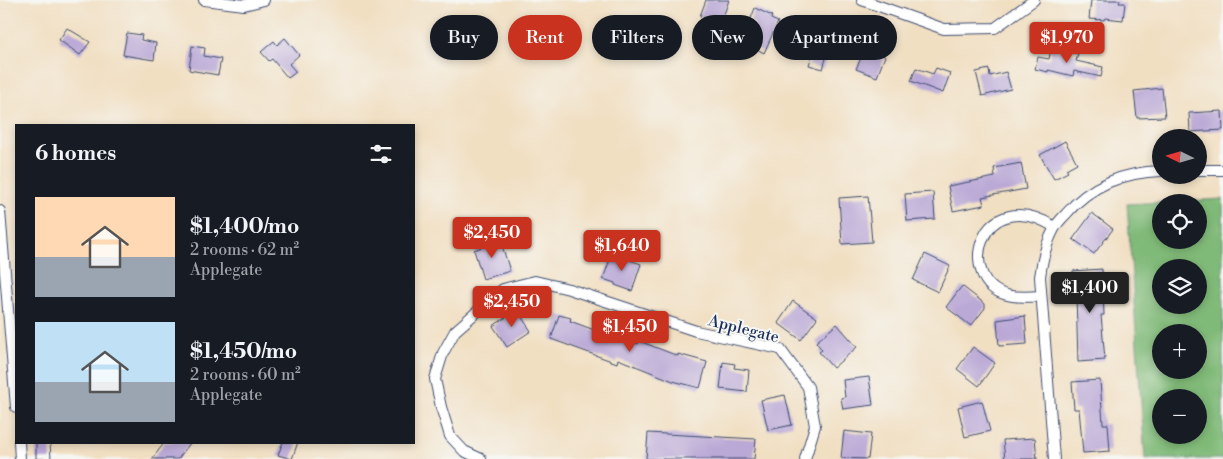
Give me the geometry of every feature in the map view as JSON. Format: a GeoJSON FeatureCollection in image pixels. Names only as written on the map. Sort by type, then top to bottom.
{"type":"FeatureCollection","features":[{"type":"Feature","properties":{"kind":"street"},"geometry":{"type":"LineString","coordinates":[[204,0],[244,5],[264,0]]}},
{"type":"Feature","properties":{"kind":"street"},"geometry":{"type":"LineString","coordinates":[[862,0],[944,29],[995,28],[1034,0]]}},
{"type":"Feature","properties":{"kind":"street"},"geometry":{"type":"LineString","coordinates":[[1208,170],[1223,170]]}},
{"type":"Feature","properties":{"kind":"street"},"geometry":{"type":"LineString","coordinates":[[1054,459],[1041,296],[1040,277],[1042,260],[1055,227],[1071,208],[1088,193],[1123,176],[1152,171]]}},
{"type":"Feature","properties":{"kind":"street"},"geometry":{"type":"LineString","coordinates":[[0,211],[15,395]]}},
{"type":"Feature","properties":{"kind":"street"},"geometry":{"type":"LineString","coordinates":[[1041,296],[1019,297],[1005,295],[994,289],[983,274],[979,260],[980,245],[985,232],[992,225],[1013,214],[1044,220],[1055,227]]}},
{"type":"Feature","properties":{"kind":"street","name":"Applegate"},"geometry":{"type":"LineString","coordinates":[[481,459],[464,451],[450,436],[435,379],[443,353],[455,331],[503,289],[535,281],[569,289],[696,331],[780,349],[808,387],[816,426],[805,459]]}},
{"type":"Feature","properties":{"kind":"street"},"geometry":{"type":"LineString","coordinates":[[18,444],[20,459]]}},
{"type":"Feature","properties":{"kind":"green space"},"geometry":{"type":"Polygon","coordinates":[[[1223,199],[1223,459],[1145,459],[1127,204],[1152,203],[1152,249],[1207,249],[1207,200],[1223,199]]]}},
{"type":"Feature","properties":{"kind":"building"},"geometry":{"type":"Polygon","coordinates":[[[706,0],[729,0],[724,15],[700,15],[706,0]]]}},
{"type":"Feature","properties":{"kind":"building"},"geometry":{"type":"Polygon","coordinates":[[[1091,0],[1120,0],[1119,3],[1125,3],[1123,20],[1089,19],[1091,0]]]}},
{"type":"Feature","properties":{"kind":"building"},"geometry":{"type":"Polygon","coordinates":[[[755,8],[772,16],[773,33],[764,53],[763,15],[752,15],[755,8]]]}},
{"type":"Feature","properties":{"kind":"building"},"geometry":{"type":"Polygon","coordinates":[[[67,28],[90,42],[80,55],[59,40],[67,28]]]}},
{"type":"Feature","properties":{"kind":"building"},"geometry":{"type":"Polygon","coordinates":[[[127,33],[142,35],[141,40],[156,43],[154,60],[123,55],[127,33]]]}},
{"type":"Feature","properties":{"kind":"building"},"geometry":{"type":"Polygon","coordinates":[[[285,38],[299,55],[289,64],[296,72],[288,78],[272,59],[269,61],[261,52],[274,41],[277,45],[285,38]]]}},
{"type":"Feature","properties":{"kind":"building"},"geometry":{"type":"Polygon","coordinates":[[[192,46],[205,48],[204,56],[221,59],[218,75],[189,70],[192,46]]]}},
{"type":"Feature","properties":{"kind":"building"},"geometry":{"type":"Polygon","coordinates":[[[1051,48],[1078,54],[1076,61],[1103,67],[1101,77],[1074,71],[1073,76],[1035,69],[1038,57],[1049,59],[1051,48]]]}},
{"type":"Feature","properties":{"kind":"building"},"geometry":{"type":"Polygon","coordinates":[[[810,60],[826,60],[823,69],[809,65],[810,60]]]}},
{"type":"Feature","properties":{"kind":"building"},"geometry":{"type":"Polygon","coordinates":[[[860,60],[883,60],[877,77],[856,69],[860,60]]]}},
{"type":"Feature","properties":{"kind":"building"},"geometry":{"type":"Polygon","coordinates":[[[916,68],[933,74],[936,68],[950,73],[943,93],[911,81],[916,68]]]}},
{"type":"Feature","properties":{"kind":"building"},"geometry":{"type":"Polygon","coordinates":[[[989,69],[990,76],[1006,72],[1011,89],[982,96],[976,72],[989,69]]]}},
{"type":"Feature","properties":{"kind":"building"},"geometry":{"type":"Polygon","coordinates":[[[1162,88],[1165,117],[1137,118],[1134,91],[1162,88]]]}},
{"type":"Feature","properties":{"kind":"building"},"geometry":{"type":"Polygon","coordinates":[[[1222,111],[1223,130],[1190,129],[1189,113],[1222,111]]]}},
{"type":"Feature","properties":{"kind":"building"},"geometry":{"type":"Polygon","coordinates":[[[1065,141],[1077,163],[1066,169],[1068,172],[1054,179],[1040,155],[1065,141]]]}},
{"type":"Feature","properties":{"kind":"building"},"geometry":{"type":"Polygon","coordinates":[[[1021,163],[1026,189],[982,197],[984,205],[953,211],[948,186],[995,177],[994,168],[1021,163]]]}},
{"type":"Feature","properties":{"kind":"building"},"geometry":{"type":"Polygon","coordinates":[[[933,192],[935,219],[907,221],[905,194],[933,192]]]}},
{"type":"Feature","properties":{"kind":"building"},"geometry":{"type":"Polygon","coordinates":[[[868,196],[872,242],[842,244],[839,198],[868,196]]]}},
{"type":"Feature","properties":{"kind":"building"},"geometry":{"type":"Polygon","coordinates":[[[1092,213],[1113,229],[1094,254],[1073,239],[1092,213]]]}},
{"type":"Feature","properties":{"kind":"building"},"geometry":{"type":"Polygon","coordinates":[[[499,236],[510,271],[483,279],[474,250],[488,245],[487,240],[499,236]]]}},
{"type":"Feature","properties":{"kind":"building"},"geometry":{"type":"Polygon","coordinates":[[[612,254],[641,264],[632,291],[603,279],[612,254]]]}},
{"type":"Feature","properties":{"kind":"building"},"geometry":{"type":"Polygon","coordinates":[[[925,254],[950,266],[938,292],[913,280],[925,254]]]}},
{"type":"Feature","properties":{"kind":"building"},"geometry":{"type":"Polygon","coordinates":[[[1102,269],[1104,315],[1101,315],[1105,360],[1078,362],[1076,294],[1074,294],[1073,271],[1102,269]]]}},
{"type":"Feature","properties":{"kind":"building"},"geometry":{"type":"Polygon","coordinates":[[[962,286],[985,304],[985,308],[971,326],[946,307],[962,286]]]}},
{"type":"Feature","properties":{"kind":"building"},"geometry":{"type":"Polygon","coordinates":[[[793,301],[817,318],[801,340],[778,323],[793,301]]]}},
{"type":"Feature","properties":{"kind":"building"},"geometry":{"type":"Polygon","coordinates":[[[517,310],[531,331],[507,347],[493,326],[517,310]]]}},
{"type":"Feature","properties":{"kind":"building"},"geometry":{"type":"Polygon","coordinates":[[[559,315],[571,318],[570,321],[600,332],[601,330],[638,344],[639,341],[678,356],[678,354],[707,362],[700,388],[673,381],[618,359],[617,363],[551,339],[559,315]]]}},
{"type":"Feature","properties":{"kind":"building"},"geometry":{"type":"Polygon","coordinates":[[[1025,316],[1027,344],[999,346],[997,320],[1025,316]]]}},
{"type":"Feature","properties":{"kind":"building"},"geometry":{"type":"Polygon","coordinates":[[[837,324],[857,347],[833,368],[819,352],[822,350],[816,342],[837,324]]]}},
{"type":"Feature","properties":{"kind":"building"},"geometry":{"type":"Polygon","coordinates":[[[973,347],[995,363],[979,386],[957,369],[973,347]]]}},
{"type":"Feature","properties":{"kind":"building"},"geometry":{"type":"Polygon","coordinates":[[[723,362],[735,364],[734,368],[749,370],[747,392],[720,389],[723,362]]]}},
{"type":"Feature","properties":{"kind":"building"},"geometry":{"type":"Polygon","coordinates":[[[869,377],[873,405],[843,409],[841,398],[845,397],[843,380],[869,377]]]}},
{"type":"Feature","properties":{"kind":"building"},"geometry":{"type":"Polygon","coordinates":[[[1100,380],[1103,424],[1108,424],[1110,451],[1083,453],[1079,409],[1074,409],[1072,382],[1100,380]]]}},
{"type":"Feature","properties":{"kind":"building"},"geometry":{"type":"Polygon","coordinates":[[[785,395],[792,425],[768,430],[761,400],[785,395]]]}},
{"type":"Feature","properties":{"kind":"building"},"geometry":{"type":"Polygon","coordinates":[[[982,401],[990,431],[965,437],[958,407],[982,401]]]}},
{"type":"Feature","properties":{"kind":"building"},"geometry":{"type":"Polygon","coordinates":[[[844,431],[871,434],[868,459],[841,458],[844,431]]]}},
{"type":"Feature","properties":{"kind":"building"},"geometry":{"type":"Polygon","coordinates":[[[648,433],[756,439],[754,459],[646,459],[648,433]]]}},
{"type":"Feature","properties":{"kind":"building"},"geometry":{"type":"Polygon","coordinates":[[[1035,438],[1037,459],[1005,459],[1003,440],[1035,438]]]}},
{"type":"Feature","properties":{"kind":"building"},"geometry":{"type":"Polygon","coordinates":[[[36,444],[50,444],[51,459],[36,459],[36,444]]]}},
{"type":"Feature","properties":{"kind":"building"},"geometry":{"type":"Polygon","coordinates":[[[163,444],[189,444],[178,459],[152,459],[163,444]]]}},
{"type":"Feature","properties":{"kind":"building"},"geometry":{"type":"Polygon","coordinates":[[[282,444],[297,444],[292,459],[278,455],[282,444]]]}}]}
